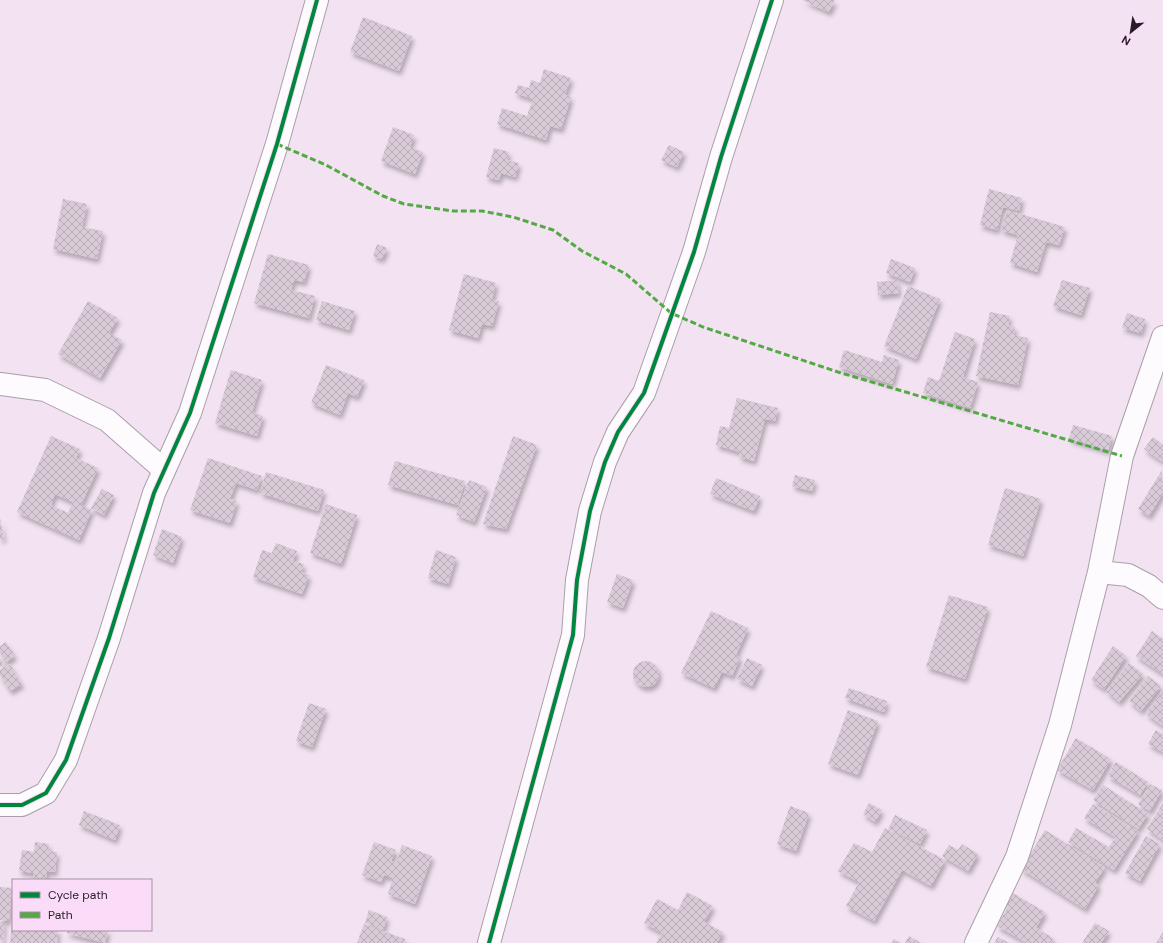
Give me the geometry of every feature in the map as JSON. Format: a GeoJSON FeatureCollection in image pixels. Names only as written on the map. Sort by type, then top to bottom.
{"type":"FeatureCollection","features":[{"type":"Feature","properties":{"kind":"street"},"geometry":{"type":"LineString","coordinates":[[0,805],[22,805],[46,793],[66,760],[109,638],[154,493],[193,405],[277,144],[318,0]]}},
{"type":"Feature","properties":{"kind":"street"},"geometry":{"type":"LineString","coordinates":[[489,943],[573,635],[577,580],[590,511],[605,462],[618,432],[644,393],[694,252],[721,157],[772,0]]}},
{"type":"Feature","properties":{"kind":"street"},"geometry":{"type":"LineString","coordinates":[[976,943],[1017,857],[1060,725],[1099,572],[1122,456],[1161,349]]}},
{"type":"Feature","properties":{"kind":"street"},"geometry":{"type":"LineString","coordinates":[[0,384],[45,390],[107,420],[164,470]]}},
{"type":"Feature","properties":{"kind":"street"},"geometry":{"type":"LineString","coordinates":[[1099,572],[1128,575],[1149,586],[1163,598]]}},
{"type":"Feature","properties":{"kind":"building"},"geometry":{"type":"Polygon","coordinates":[[[802,0],[835,0],[829,12],[802,0]]]}},
{"type":"Feature","properties":{"kind":"building"},"geometry":{"type":"Polygon","coordinates":[[[363,17],[412,36],[399,71],[350,52],[363,17]]]}},
{"type":"Feature","properties":{"kind":"building"},"geometry":{"type":"Polygon","coordinates":[[[544,69],[571,78],[565,95],[571,97],[561,129],[550,126],[546,140],[497,124],[502,108],[527,116],[533,99],[515,93],[518,85],[529,88],[531,80],[540,83],[544,69]]]}},
{"type":"Feature","properties":{"kind":"building"},"geometry":{"type":"Polygon","coordinates":[[[393,127],[414,135],[410,147],[423,152],[415,174],[381,161],[393,127]]]}},
{"type":"Feature","properties":{"kind":"building"},"geometry":{"type":"Polygon","coordinates":[[[669,145],[684,152],[677,167],[661,160],[669,145]]]}},
{"type":"Feature","properties":{"kind":"building"},"geometry":{"type":"Polygon","coordinates":[[[494,148],[509,152],[507,160],[519,163],[515,177],[501,173],[499,180],[486,177],[494,148]]]}},
{"type":"Feature","properties":{"kind":"building"},"geometry":{"type":"Polygon","coordinates":[[[989,189],[1022,198],[1019,211],[1003,207],[997,230],[980,225],[989,189]]]}},
{"type":"Feature","properties":{"kind":"building"},"geometry":{"type":"Polygon","coordinates":[[[63,199],[87,204],[82,227],[103,231],[97,259],[53,249],[63,199]]]}},
{"type":"Feature","properties":{"kind":"building"},"geometry":{"type":"Polygon","coordinates":[[[1007,210],[1065,227],[1059,245],[1046,242],[1037,272],[1010,263],[1018,235],[1001,230],[1007,210]]]}},
{"type":"Feature","properties":{"kind":"building"},"geometry":{"type":"Polygon","coordinates":[[[377,244],[387,248],[382,259],[373,256],[377,244]]]}},
{"type":"Feature","properties":{"kind":"building"},"geometry":{"type":"Polygon","coordinates":[[[268,254],[309,265],[304,282],[294,280],[291,290],[315,296],[309,318],[254,303],[268,254]]]}},
{"type":"Feature","properties":{"kind":"building"},"geometry":{"type":"Polygon","coordinates":[[[891,259],[915,268],[910,282],[886,273],[891,259]]]}},
{"type":"Feature","properties":{"kind":"building"},"geometry":{"type":"Polygon","coordinates":[[[464,274],[496,283],[492,300],[499,301],[492,326],[482,324],[478,338],[449,330],[464,274]]]}},
{"type":"Feature","properties":{"kind":"building"},"geometry":{"type":"Polygon","coordinates":[[[897,280],[899,293],[878,295],[877,282],[897,280]]]}},
{"type":"Feature","properties":{"kind":"building"},"geometry":{"type":"Polygon","coordinates":[[[1062,280],[1090,288],[1081,315],[1053,306],[1062,280]]]}},
{"type":"Feature","properties":{"kind":"building"},"geometry":{"type":"Polygon","coordinates":[[[908,286],[940,299],[916,359],[884,346],[908,286]]]}},
{"type":"Feature","properties":{"kind":"building"},"geometry":{"type":"Polygon","coordinates":[[[88,301],[118,318],[109,333],[122,340],[100,378],[58,354],[88,301]]]}},
{"type":"Feature","properties":{"kind":"building"},"geometry":{"type":"Polygon","coordinates":[[[322,301],[355,311],[349,330],[316,320],[322,301]]]}},
{"type":"Feature","properties":{"kind":"building"},"geometry":{"type":"Polygon","coordinates":[[[990,312],[1010,316],[1008,325],[1015,327],[1014,335],[1028,338],[1018,385],[976,376],[990,312]]]}},
{"type":"Feature","properties":{"kind":"building"},"geometry":{"type":"Polygon","coordinates":[[[1127,313],[1145,319],[1141,333],[1122,328],[1127,313]]]}},
{"type":"Feature","properties":{"kind":"building"},"geometry":{"type":"Polygon","coordinates":[[[955,332],[975,339],[963,377],[978,382],[970,408],[923,393],[928,377],[939,381],[955,332]]]}},
{"type":"Feature","properties":{"kind":"building"},"geometry":{"type":"Polygon","coordinates":[[[844,350],[882,362],[884,355],[899,360],[892,384],[839,367],[844,350]]]}},
{"type":"Feature","properties":{"kind":"building"},"geometry":{"type":"Polygon","coordinates":[[[326,365],[364,380],[357,397],[348,393],[340,415],[311,403],[326,365]]]}},
{"type":"Feature","properties":{"kind":"building"},"geometry":{"type":"Polygon","coordinates":[[[231,370],[262,380],[252,412],[263,416],[257,436],[215,423],[231,370]]]}},
{"type":"Feature","properties":{"kind":"building"},"geometry":{"type":"Polygon","coordinates":[[[737,398],[778,408],[775,421],[765,419],[754,461],[739,457],[740,452],[716,445],[720,426],[729,428],[737,398]]]}},
{"type":"Feature","properties":{"kind":"building"},"geometry":{"type":"Polygon","coordinates":[[[1073,425],[1112,436],[1108,451],[1069,439],[1073,425]]]}},
{"type":"Feature","properties":{"kind":"building"},"geometry":{"type":"Polygon","coordinates":[[[51,436],[80,449],[76,458],[98,468],[81,505],[92,510],[79,540],[17,512],[51,436]],[[55,494],[51,505],[68,513],[73,502],[55,494]]]}},
{"type":"Feature","properties":{"kind":"building"},"geometry":{"type":"Polygon","coordinates":[[[513,436],[537,445],[506,529],[483,524],[513,436]]]}},
{"type":"Feature","properties":{"kind":"building"},"geometry":{"type":"Polygon","coordinates":[[[1153,437],[1163,445],[1163,462],[1144,449],[1153,437]]]}},
{"type":"Feature","properties":{"kind":"building"},"geometry":{"type":"Polygon","coordinates":[[[208,458],[262,476],[257,490],[236,483],[230,499],[237,501],[230,523],[190,510],[208,458]]]}},
{"type":"Feature","properties":{"kind":"building"},"geometry":{"type":"Polygon","coordinates":[[[395,461],[465,481],[458,505],[388,485],[395,461]]]}},
{"type":"Feature","properties":{"kind":"building"},"geometry":{"type":"Polygon","coordinates":[[[1162,470],[1163,493],[1149,516],[1138,509],[1162,470]]]}},
{"type":"Feature","properties":{"kind":"building"},"geometry":{"type":"Polygon","coordinates":[[[266,472],[324,490],[318,511],[260,493],[266,472]]]}},
{"type":"Feature","properties":{"kind":"building"},"geometry":{"type":"Polygon","coordinates":[[[795,475],[815,480],[812,491],[792,486],[795,475]]]}},
{"type":"Feature","properties":{"kind":"building"},"geometry":{"type":"Polygon","coordinates":[[[716,478],[760,496],[754,511],[710,494],[716,478]]]}},
{"type":"Feature","properties":{"kind":"building"},"geometry":{"type":"Polygon","coordinates":[[[469,480],[487,487],[474,522],[456,515],[469,480]]]}},
{"type":"Feature","properties":{"kind":"building"},"geometry":{"type":"Polygon","coordinates":[[[1005,488],[1041,499],[1023,556],[988,545],[1005,488]]]}},
{"type":"Feature","properties":{"kind":"building"},"geometry":{"type":"Polygon","coordinates":[[[102,489],[114,495],[104,515],[91,508],[102,489]]]}},
{"type":"Feature","properties":{"kind":"building"},"geometry":{"type":"Polygon","coordinates":[[[326,504],[357,515],[341,564],[310,553],[326,504]]]}},
{"type":"Feature","properties":{"kind":"building"},"geometry":{"type":"Polygon","coordinates":[[[0,518],[4,539],[0,539],[0,518]]]}},
{"type":"Feature","properties":{"kind":"building"},"geometry":{"type":"Polygon","coordinates":[[[162,529],[182,537],[173,563],[153,555],[162,529]]]}},
{"type":"Feature","properties":{"kind":"building"},"geometry":{"type":"Polygon","coordinates":[[[276,543],[297,551],[293,561],[304,564],[301,572],[309,575],[302,594],[253,577],[262,550],[272,553],[276,543]]]}},
{"type":"Feature","properties":{"kind":"building"},"geometry":{"type":"Polygon","coordinates":[[[436,550],[456,557],[448,584],[428,578],[436,550]]]}},
{"type":"Feature","properties":{"kind":"building"},"geometry":{"type":"Polygon","coordinates":[[[617,574],[633,580],[623,608],[607,602],[617,574]]]}},
{"type":"Feature","properties":{"kind":"building"},"geometry":{"type":"Polygon","coordinates":[[[949,595],[988,607],[965,679],[926,667],[949,595]]]}},
{"type":"Feature","properties":{"kind":"building"},"geometry":{"type":"Polygon","coordinates":[[[711,611],[748,628],[736,655],[740,658],[732,676],[722,672],[714,688],[681,673],[711,611]]]}},
{"type":"Feature","properties":{"kind":"building"},"geometry":{"type":"Polygon","coordinates":[[[1152,631],[1163,639],[1163,674],[1136,656],[1152,631]]]}},
{"type":"Feature","properties":{"kind":"building"},"geometry":{"type":"Polygon","coordinates":[[[6,642],[15,656],[6,662],[0,653],[0,646],[6,642]]]}},
{"type":"Feature","properties":{"kind":"building"},"geometry":{"type":"Polygon","coordinates":[[[1113,646],[1126,656],[1104,689],[1091,680],[1113,646]]]}},
{"type":"Feature","properties":{"kind":"building"},"geometry":{"type":"Polygon","coordinates":[[[0,658],[4,664],[0,667],[0,658]]]}},
{"type":"Feature","properties":{"kind":"building"},"geometry":{"type":"Polygon","coordinates":[[[747,658],[762,665],[752,686],[737,679],[747,658]]]}},
{"type":"Feature","properties":{"kind":"building"},"geometry":{"type":"Polygon","coordinates":[[[646,661],[655,665],[659,674],[655,683],[646,687],[637,683],[633,674],[637,665],[646,661]]]}},
{"type":"Feature","properties":{"kind":"building"},"geometry":{"type":"Polygon","coordinates":[[[1129,663],[1143,674],[1119,702],[1106,691],[1129,663]]]}},
{"type":"Feature","properties":{"kind":"building"},"geometry":{"type":"Polygon","coordinates":[[[10,664],[22,684],[10,691],[0,675],[0,670],[10,664]]]}},
{"type":"Feature","properties":{"kind":"building"},"geometry":{"type":"Polygon","coordinates":[[[1148,676],[1161,686],[1141,711],[1129,701],[1148,676]]]}},
{"type":"Feature","properties":{"kind":"building"},"geometry":{"type":"Polygon","coordinates":[[[849,688],[887,701],[884,712],[845,698],[849,688]]]}},
{"type":"Feature","properties":{"kind":"building"},"geometry":{"type":"Polygon","coordinates":[[[1163,690],[1163,726],[1146,714],[1163,690]]]}},
{"type":"Feature","properties":{"kind":"building"},"geometry":{"type":"Polygon","coordinates":[[[309,703],[326,709],[312,747],[296,741],[309,703]]]}},
{"type":"Feature","properties":{"kind":"building"},"geometry":{"type":"Polygon","coordinates":[[[848,710],[878,721],[858,775],[828,764],[848,710]]]}},
{"type":"Feature","properties":{"kind":"building"},"geometry":{"type":"Polygon","coordinates":[[[1156,730],[1163,734],[1163,752],[1148,744],[1156,730]]]}},
{"type":"Feature","properties":{"kind":"building"},"geometry":{"type":"Polygon","coordinates":[[[1076,738],[1111,759],[1093,790],[1057,770],[1076,738]]]}},
{"type":"Feature","properties":{"kind":"building"},"geometry":{"type":"Polygon","coordinates":[[[1116,762],[1148,782],[1140,795],[1108,776],[1116,762]]]}},
{"type":"Feature","properties":{"kind":"building"},"geometry":{"type":"Polygon","coordinates":[[[1150,784],[1162,790],[1150,811],[1138,804],[1150,784]]]}},
{"type":"Feature","properties":{"kind":"building"},"geometry":{"type":"Polygon","coordinates":[[[1103,785],[1148,814],[1138,829],[1093,800],[1103,785]]]}},
{"type":"Feature","properties":{"kind":"building"},"geometry":{"type":"Polygon","coordinates":[[[869,803],[882,810],[875,822],[863,814],[869,803]]]}},
{"type":"Feature","properties":{"kind":"building"},"geometry":{"type":"Polygon","coordinates":[[[1163,803],[1163,840],[1147,829],[1163,803]]]}},
{"type":"Feature","properties":{"kind":"building"},"geometry":{"type":"Polygon","coordinates":[[[1093,804],[1138,831],[1114,870],[1068,842],[1076,828],[1109,847],[1115,837],[1084,818],[1093,804]]]}},
{"type":"Feature","properties":{"kind":"building"},"geometry":{"type":"Polygon","coordinates":[[[790,806],[809,813],[796,851],[777,844],[790,806]]]}},
{"type":"Feature","properties":{"kind":"building"},"geometry":{"type":"Polygon","coordinates":[[[84,811],[120,825],[115,840],[79,825],[84,811]]]}},
{"type":"Feature","properties":{"kind":"building"},"geometry":{"type":"Polygon","coordinates":[[[895,815],[927,830],[920,844],[888,829],[895,815]]]}},
{"type":"Feature","properties":{"kind":"building"},"geometry":{"type":"Polygon","coordinates":[[[885,828],[945,860],[931,886],[902,870],[874,921],[846,906],[859,882],[838,871],[854,843],[872,852],[885,828]]]}},
{"type":"Feature","properties":{"kind":"building"},"geometry":{"type":"Polygon","coordinates":[[[1045,830],[1105,867],[1095,883],[1099,885],[1085,909],[1021,869],[1045,830]]]}},
{"type":"Feature","properties":{"kind":"building"},"geometry":{"type":"Polygon","coordinates":[[[1146,836],[1160,844],[1140,881],[1125,873],[1146,836]]]}},
{"type":"Feature","properties":{"kind":"building"},"geometry":{"type":"Polygon","coordinates":[[[35,842],[49,844],[48,851],[57,852],[55,872],[47,871],[46,879],[33,878],[34,873],[19,871],[22,850],[34,852],[35,842]]]}},
{"type":"Feature","properties":{"kind":"building"},"geometry":{"type":"Polygon","coordinates":[[[374,842],[396,850],[391,861],[396,863],[402,845],[432,856],[415,904],[388,894],[393,878],[384,875],[381,882],[362,875],[374,842]]]}},
{"type":"Feature","properties":{"kind":"building"},"geometry":{"type":"Polygon","coordinates":[[[962,844],[978,854],[968,871],[942,856],[949,845],[958,850],[962,844]]]}},
{"type":"Feature","properties":{"kind":"building"},"geometry":{"type":"Polygon","coordinates":[[[0,887],[12,888],[9,921],[0,920],[0,887]]]}},
{"type":"Feature","properties":{"kind":"building"},"geometry":{"type":"Polygon","coordinates":[[[687,892],[713,906],[704,922],[723,932],[717,943],[656,943],[662,933],[644,923],[657,899],[678,910],[687,892]]]}},
{"type":"Feature","properties":{"kind":"building"},"geometry":{"type":"Polygon","coordinates":[[[1011,892],[1045,912],[1036,928],[1053,938],[1051,943],[1027,943],[997,926],[1008,907],[1004,905],[1011,892]]]}},
{"type":"Feature","properties":{"kind":"building"},"geometry":{"type":"Polygon","coordinates":[[[369,910],[387,917],[383,930],[365,923],[369,910]]]}},
{"type":"Feature","properties":{"kind":"building"},"geometry":{"type":"Polygon","coordinates":[[[0,922],[4,922],[3,941],[0,940],[0,922]]]}},
{"type":"Feature","properties":{"kind":"building"},"geometry":{"type":"Polygon","coordinates":[[[12,922],[12,931],[58,931],[57,943],[10,943],[12,922]]]}},
{"type":"Feature","properties":{"kind":"building"},"geometry":{"type":"Polygon","coordinates":[[[1095,923],[1109,931],[1101,943],[1082,943],[1095,923]]]}},
{"type":"Feature","properties":{"kind":"building"},"geometry":{"type":"Polygon","coordinates":[[[364,924],[405,939],[404,943],[357,943],[364,924]]]}},
{"type":"Feature","properties":{"kind":"building"},"geometry":{"type":"Polygon","coordinates":[[[68,931],[108,931],[105,943],[67,933],[68,931]]]}},
{"type":"Feature","properties":{"kind":"building"},"geometry":{"type":"Polygon","coordinates":[[[1163,932],[1163,943],[1156,943],[1163,932]]]}},
{"type":"Feature","properties":{"kind":"building"},"geometry":{"type":"Polygon","coordinates":[[[909,936],[921,943],[905,943],[909,936]]]}},
{"type":"Feature","properties":{"kind":"building"},"geometry":{"type":"Polygon","coordinates":[[[998,937],[1009,943],[994,943],[998,937]]]}},
{"type":"Feature","properties":{"kind":"building"},"geometry":{"type":"Polygon","coordinates":[[[894,939],[901,943],[891,943],[894,939]]]}},
{"type":"Feature","properties":{"kind":"marked path"},"geometry":{"type":"LineString","coordinates":[[277,144],[326,165],[383,196],[404,204],[453,211],[482,211],[513,217],[553,230],[582,251],[626,274],[671,313],[703,327],[838,372],[1122,456]]}},
{"type":"Feature","properties":{"kind":"cycle path"},"geometry":{"type":"LineString","coordinates":[[0,805],[22,805],[46,793],[66,760],[109,638],[154,493],[190,413],[277,144],[317,0]]}},
{"type":"Feature","properties":{"kind":"cycle path"},"geometry":{"type":"LineString","coordinates":[[489,943],[573,635],[577,580],[590,511],[605,462],[618,432],[644,393],[694,252],[721,157],[772,0]]}}]}
